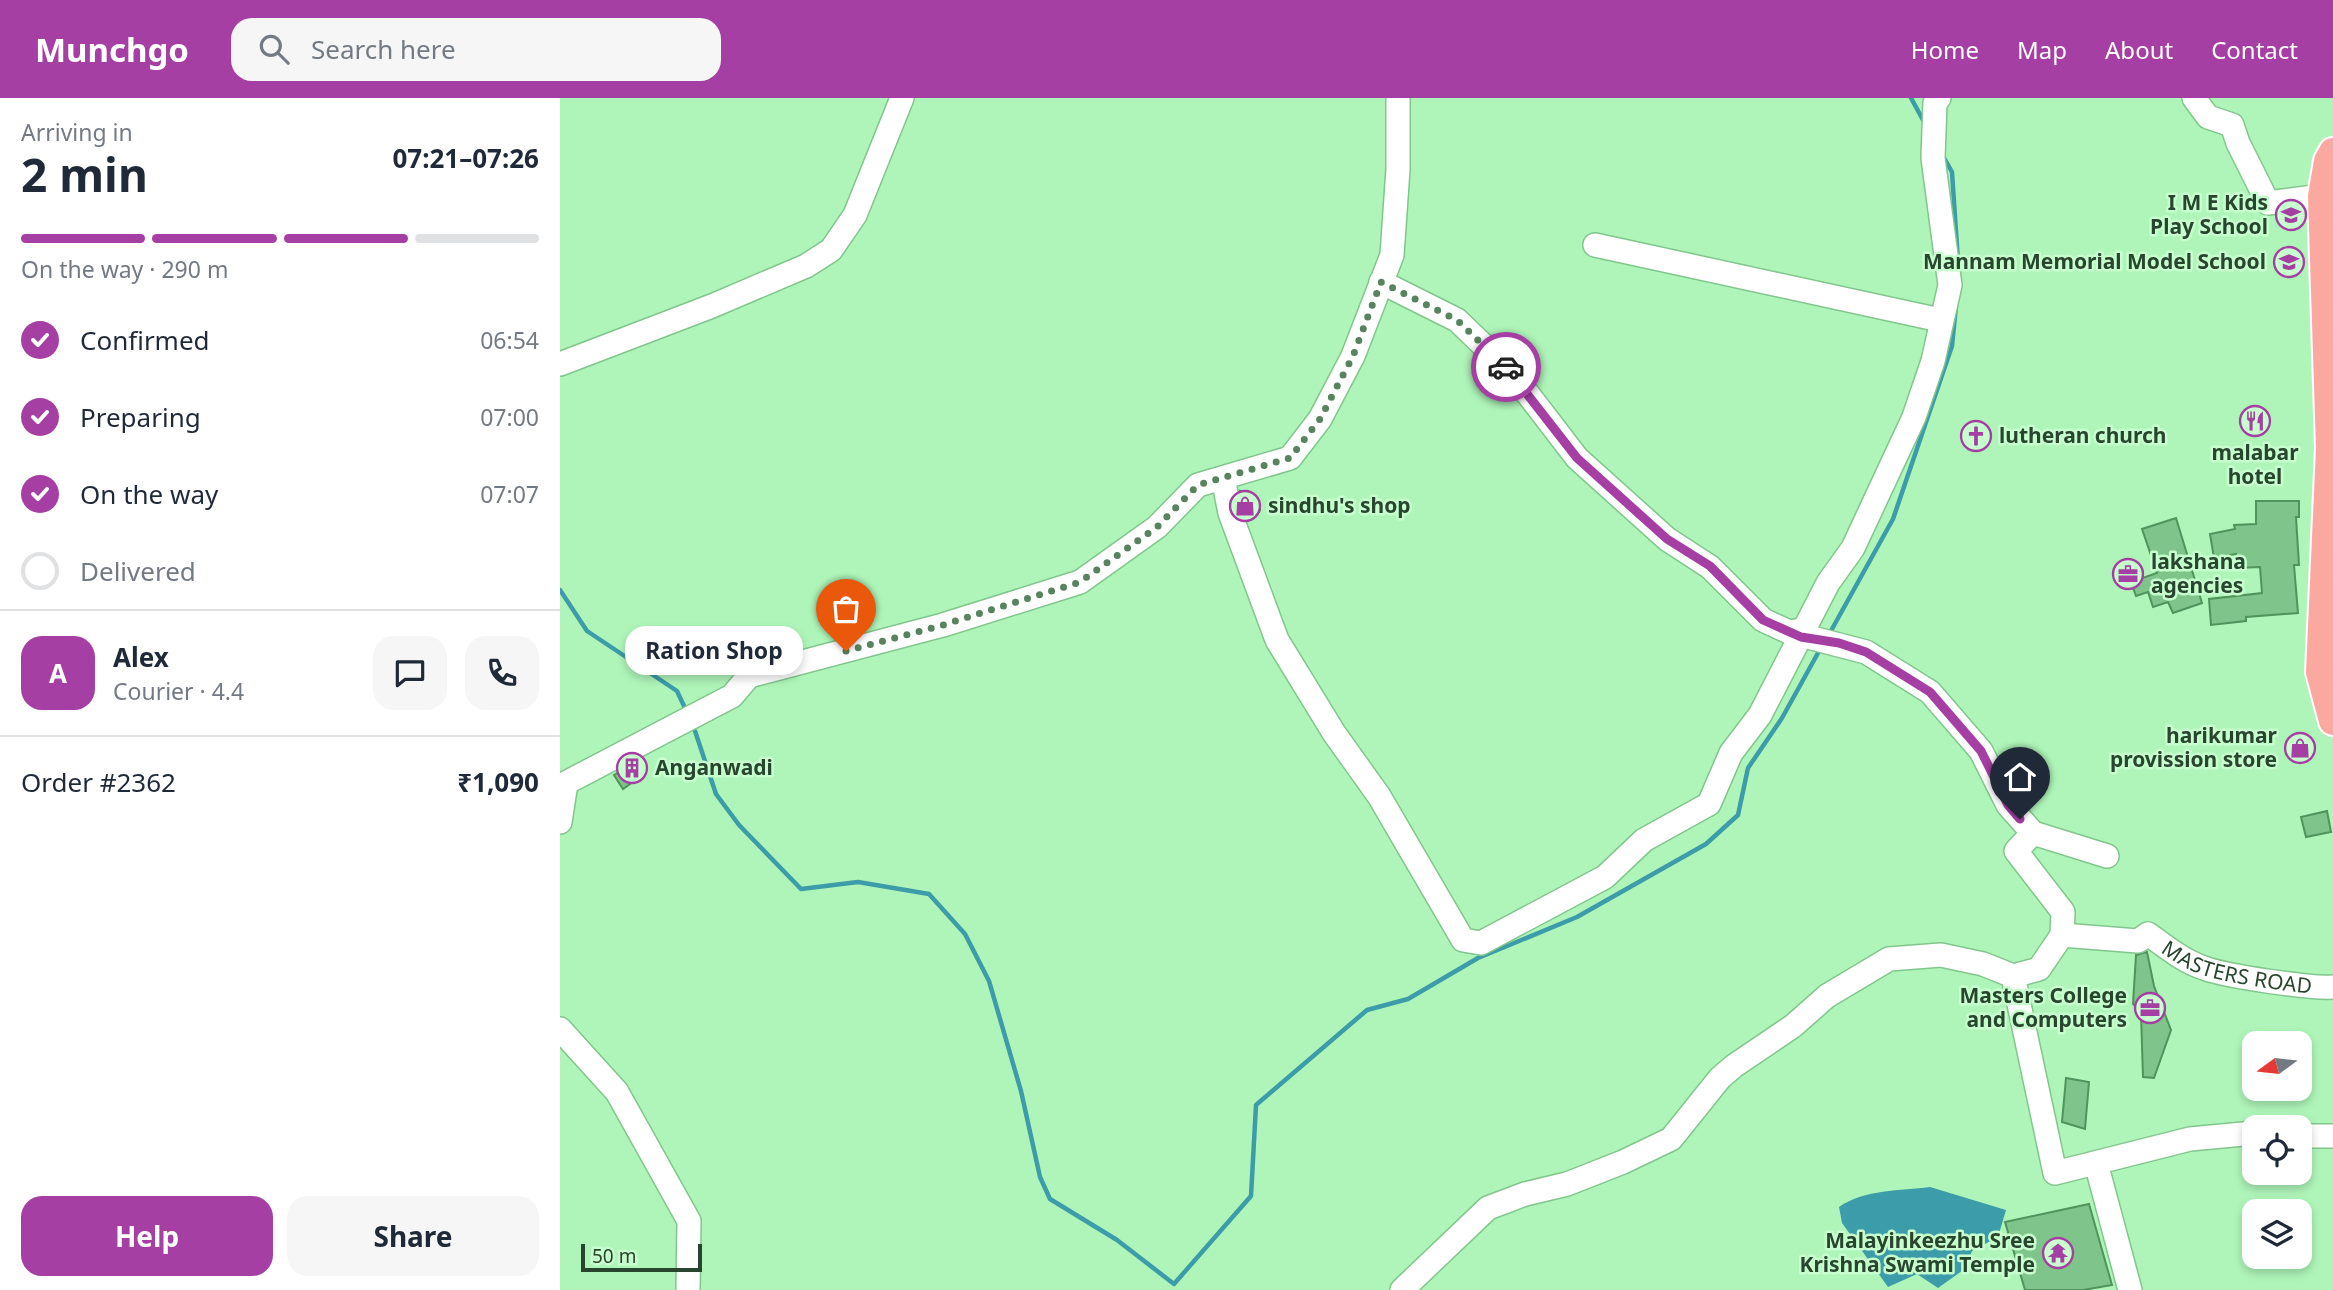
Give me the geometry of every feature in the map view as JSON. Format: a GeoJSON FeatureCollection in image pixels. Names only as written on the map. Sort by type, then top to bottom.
{"type":"FeatureCollection","features":[{"type":"Feature","properties":{"kind":"main road"},"geometry":{"type":"LineString","coordinates":[[2333,152],[2328,161],[2322,196],[2321,245],[2330,448],[2327,652],[2320,672],[2333,721]]}},
{"type":"Feature","properties":{"kind":"street"},"geometry":{"type":"LineString","coordinates":[[560,364],[712,306],[806,266],[831,250],[855,215],[902,98]]}},
{"type":"Feature","properties":{"kind":"street"},"geometry":{"type":"LineString","coordinates":[[560,822],[563,785],[732,696],[749,676],[943,625],[1080,582],[1157,527],[1198,485],[1290,458],[1320,419],[1353,356],[1392,256],[1398,169],[1398,98]]}},
{"type":"Feature","properties":{"kind":"street"},"geometry":{"type":"LineString","coordinates":[[1223,478],[1230,513],[1278,640],[1334,733],[1379,796],[1463,940],[1481,943],[1605,877],[1644,840],[1709,804],[1731,753],[1760,715],[1798,633],[1853,548],[1914,417],[1933,360],[1950,285],[1933,158],[1935,103],[1938,98]]}},
{"type":"Feature","properties":{"kind":"street"},"geometry":{"type":"LineString","coordinates":[[2194,98],[2208,117],[2232,125],[2268,203],[2322,196]]}},
{"type":"Feature","properties":{"kind":"street"},"geometry":{"type":"LineString","coordinates":[[1595,245],[1940,320]]}},
{"type":"Feature","properties":{"kind":"street"},"geometry":{"type":"LineString","coordinates":[[1381,282],[1457,320],[1511,372],[1577,458],[1667,539],[1710,566],[1763,620],[1866,652],[1930,692],[1981,751],[2008,805],[2033,833],[2107,856]]}},
{"type":"Feature","properties":{"kind":"street"},"geometry":{"type":"LineString","coordinates":[[1402,1290],[1488,1208],[1525,1194],[1567,1184],[1671,1139],[1720,1078],[1734,1066],[1793,1026],[1827,996],[1889,959],[1941,955],[1983,964],[2012,976],[2039,969],[2062,936],[2063,912],[2016,851],[2033,833]]}},
{"type":"Feature","properties":{"kind":"street","name":"MASTERS ROAD"},"geometry":{"type":"LineString","coordinates":[[2062,936],[2138,941],[2148,934],[2183,958],[2205,969],[2296,985],[2333,986]]}},
{"type":"Feature","properties":{"kind":"street"},"geometry":{"type":"LineString","coordinates":[[2012,976],[2055,1173],[2190,1139],[2242,1134]]}},
{"type":"Feature","properties":{"kind":"street"},"geometry":{"type":"LineString","coordinates":[[560,1029],[617,1092],[689,1221],[688,1290]]}},
{"type":"Feature","properties":{"kind":"street"},"geometry":{"type":"LineString","coordinates":[[2312,1136],[2333,1136]]}},
{"type":"Feature","properties":{"kind":"street"},"geometry":{"type":"LineString","coordinates":[[2096,1163],[2130,1290]]}},
{"type":"Feature","properties":{"kind":"water"},"geometry":{"type":"Polygon","coordinates":[[[1930,1187],[2006,1210],[1998,1237],[1972,1251],[1966,1268],[1938,1288],[1917,1274],[1888,1287],[1842,1223],[1839,1207],[1871,1194],[1930,1187]]]}},
{"type":"Feature","properties":{"kind":"building"},"geometry":{"type":"Polygon","coordinates":[[[1240,491],[1256,497],[1260,510],[1257,515],[1247,519],[1240,491]]]}},
{"type":"Feature","properties":{"kind":"building"},"geometry":{"type":"Polygon","coordinates":[[[2256,501],[2299,501],[2299,517],[2296,517],[2299,565],[2294,565],[2298,613],[2246,617],[2246,621],[2211,625],[2209,599],[2262,593],[2260,567],[2237,568],[2236,554],[2214,558],[2210,534],[2235,529],[2234,525],[2256,524],[2256,501]]]}},
{"type":"Feature","properties":{"kind":"building"},"geometry":{"type":"Polygon","coordinates":[[[2176,518],[2202,603],[2173,613],[2168,602],[2153,607],[2148,592],[2136,596],[2131,582],[2157,573],[2142,529],[2176,518]]]}},
{"type":"Feature","properties":{"kind":"building","name":"Anganwadi"},"geometry":{"type":"Polygon","coordinates":[[[637,762],[641,776],[623,789],[614,775],[637,762]]]}},
{"type":"Feature","properties":{"kind":"building"},"geometry":{"type":"Polygon","coordinates":[[[2327,811],[2331,832],[2306,837],[2301,817],[2327,811]]]}},
{"type":"Feature","properties":{"kind":"building","name":"Masters College and Computers"},"geometry":{"type":"Polygon","coordinates":[[[2147,952],[2154,986],[2171,1030],[2154,1078],[2143,1077],[2141,1013],[2133,1004],[2136,955],[2147,952]]]}},
{"type":"Feature","properties":{"kind":"building"},"geometry":{"type":"Polygon","coordinates":[[[2066,1078],[2089,1082],[2085,1129],[2062,1122],[2066,1078]]]}},
{"type":"Feature","properties":{"kind":"building","name":"Malayinkeezhu Sree Krishna Swami Temple"},"geometry":{"type":"Polygon","coordinates":[[[2089,1204],[2112,1285],[2083,1290],[2025,1290],[2005,1222],[2089,1204]]]}},
{"type":"Feature","properties":{"kind":"waterway"},"geometry":{"type":"LineString","coordinates":[[1911,98],[1923,120]]}},
{"type":"Feature","properties":{"kind":"waterway"},"geometry":{"type":"LineString","coordinates":[[1943,156],[1952,172],[1959,276]]}},
{"type":"Feature","properties":{"kind":"waterway"},"geometry":{"type":"LineString","coordinates":[[1832,629],[1893,519],[1952,346],[1956,306]]}},
{"type":"Feature","properties":{"kind":"waterway"},"geometry":{"type":"LineString","coordinates":[[560,590],[587,631],[677,691],[684,706]]}},
{"type":"Feature","properties":{"kind":"waterway"},"geometry":{"type":"LineString","coordinates":[[695,731],[716,794],[739,825],[801,889],[858,882],[929,894],[965,934],[989,981],[1021,1091],[1040,1177],[1050,1199],[1117,1240],[1174,1284],[1251,1196],[1256,1105],[1367,1010],[1408,999],[1478,958],[1577,917],[1706,844],[1738,815],[1748,768],[1782,718],[1818,653]]}},
{"type":"Feature","properties":{"kind":"way so far"},"geometry":{"type":"LineString","coordinates":[[846,651],[943,625],[1080,582],[1157,527],[1198,485],[1290,458],[1320,419],[1353,356],[1381,282],[1457,320],[1482,348],[1506,367]]}},
{"type":"Feature","properties":{"kind":"place","name":"I M E Kids Play School"},"geometry":{"type":"Point","coordinates":[2291,215]}},
{"type":"Feature","properties":{"kind":"place","name":"Mannam Memorial Model School"},"geometry":{"type":"Point","coordinates":[2289,262]}},
{"type":"Feature","properties":{"kind":"place","name":"malabar hotel"},"geometry":{"type":"Point","coordinates":[2255,421]}},
{"type":"Feature","properties":{"kind":"place","name":"lutheran church"},"geometry":{"type":"Point","coordinates":[1976,436]}},
{"type":"Feature","properties":{"kind":"place","name":"sindhu's shop"},"geometry":{"type":"Point","coordinates":[1245,506]}},
{"type":"Feature","properties":{"kind":"place","name":"lakshana agencies"},"geometry":{"type":"Point","coordinates":[2128,574]}},
{"type":"Feature","properties":{"kind":"place","name":"Ration Shop"},"geometry":{"type":"Point","coordinates":[846,651]}},
{"type":"Feature","properties":{"kind":"place","name":"harikumar provission store"},"geometry":{"type":"Point","coordinates":[2300,748]}},
{"type":"Feature","properties":{"kind":"place","name":"Anganwadi"},"geometry":{"type":"Point","coordinates":[632,768]}},
{"type":"Feature","properties":{"kind":"place","name":"Masters College and Computers"},"geometry":{"type":"Point","coordinates":[2150,1008]}},
{"type":"Feature","properties":{"kind":"place","name":"Malayinkeezhu Sree Krishna Swami Temple"},"geometry":{"type":"Point","coordinates":[2058,1253]}},
{"type":"Feature","properties":{"kind":"route"},"geometry":{"type":"LineString","coordinates":[[1506,367],[1577,458],[1667,539],[1688,555],[1710,566],[1763,620],[1801,637],[1839,643],[1866,652],[1930,692],[1981,751],[2008,805],[2020,819]]}}]}
